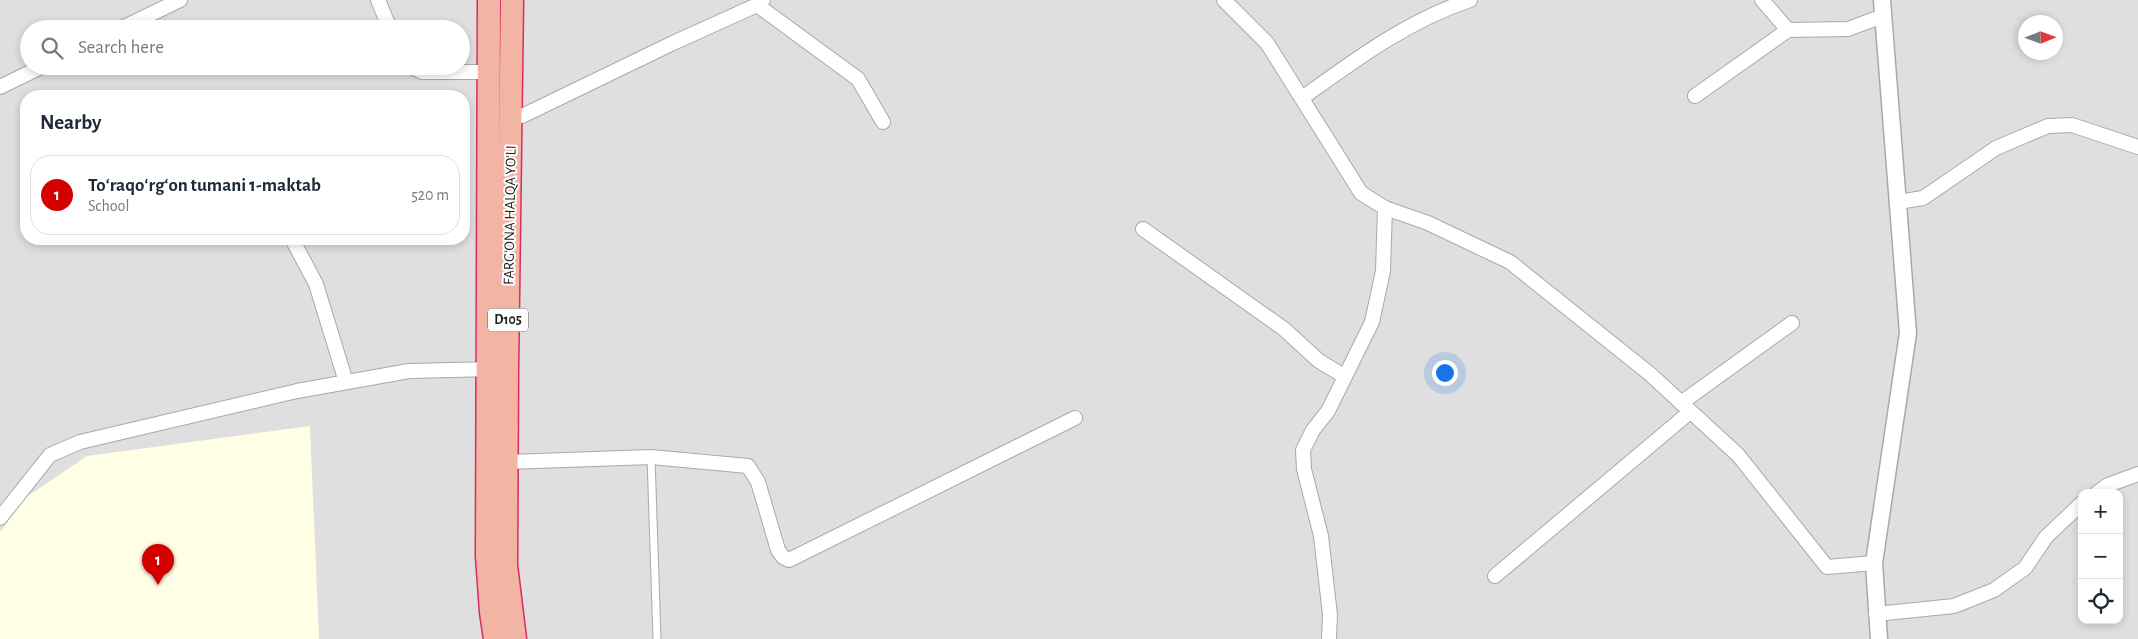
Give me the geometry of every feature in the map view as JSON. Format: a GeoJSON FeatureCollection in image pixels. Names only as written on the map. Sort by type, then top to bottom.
{"type":"FeatureCollection","features":[{"type":"Feature","properties":{"kind":"highway","name":"FARG‘ONA HALQA YO‘LI"},"geometry":{"type":"LineString","coordinates":[[489,0],[488,72],[497,369],[507,462],[506,565],[515,639]]}},
{"type":"Feature","properties":{"kind":"highway","name":"FARG‘ONA HALQA YO‘LI"},"geometry":{"type":"LineString","coordinates":[[495,639],[487,556],[512,116],[512,0]]}},
{"type":"Feature","properties":{"kind":"street"},"geometry":{"type":"LineString","coordinates":[[139,20],[180,0]]}},
{"type":"Feature","properties":{"kind":"street"},"geometry":{"type":"LineString","coordinates":[[378,0],[386,20]]}},
{"type":"Feature","properties":{"kind":"street"},"geometry":{"type":"LineString","coordinates":[[1224,0],[1267,43],[1361,193],[1385,208],[1428,223],[1510,262],[1650,374],[1738,456],[1827,567],[1874,563]]}},
{"type":"Feature","properties":{"kind":"street"},"geometry":{"type":"LineString","coordinates":[[1302,98],[1381,42],[1435,12],[1470,0]]}},
{"type":"Feature","properties":{"kind":"street"},"geometry":{"type":"LineString","coordinates":[[1762,0],[1788,30]]}},
{"type":"Feature","properties":{"kind":"street"},"geometry":{"type":"LineString","coordinates":[[512,116],[522,116],[760,3],[858,80],[882,122]]}},
{"type":"Feature","properties":{"kind":"street"},"geometry":{"type":"LineString","coordinates":[[1695,96],[1788,30],[1848,28],[1882,8],[1908,332],[1874,563],[1879,639]]}},
{"type":"Feature","properties":{"kind":"street"},"geometry":{"type":"LineString","coordinates":[[470,72],[488,72]]}},
{"type":"Feature","properties":{"kind":"street"},"geometry":{"type":"LineString","coordinates":[[0,87],[25,75]]}},
{"type":"Feature","properties":{"kind":"street"},"geometry":{"type":"LineString","coordinates":[[1898,202],[1923,198],[1996,148],[2048,126],[2072,125],[2138,147]]}},
{"type":"Feature","properties":{"kind":"street"},"geometry":{"type":"LineString","coordinates":[[1329,639],[1330,615],[1321,536],[1304,469],[1303,450],[1313,430],[1328,411],[1372,322],[1383,271],[1385,208]]}},
{"type":"Feature","properties":{"kind":"street"},"geometry":{"type":"LineString","coordinates":[[1143,229],[1284,329],[1319,361],[1344,376]]}},
{"type":"Feature","properties":{"kind":"street"},"geometry":{"type":"LineString","coordinates":[[295,245],[316,284],[346,382]]}},
{"type":"Feature","properties":{"kind":"street"},"geometry":{"type":"LineString","coordinates":[[1495,576],[1686,407],[1792,323]]}},
{"type":"Feature","properties":{"kind":"street"},"geometry":{"type":"LineString","coordinates":[[0,518],[50,455],[80,442],[288,393],[346,382],[409,371],[497,369]]}},
{"type":"Feature","properties":{"kind":"street"},"geometry":{"type":"LineString","coordinates":[[507,462],[650,457],[748,466],[758,482],[778,550],[783,557],[790,560],[1075,418]]}},
{"type":"Feature","properties":{"kind":"street"},"geometry":{"type":"LineString","coordinates":[[2102,489],[2108,485],[2138,474]]}},
{"type":"Feature","properties":{"kind":"street"},"geometry":{"type":"LineString","coordinates":[[1876,614],[1954,606],[1994,590],[2025,568],[2046,537],[2078,507]]}},
{"type":"Feature","properties":{"kind":"lane"},"geometry":{"type":"LineString","coordinates":[[650,457],[657,639]]}},
{"type":"Feature","properties":{"kind":"shaded area"},"geometry":{"type":"Polygon","coordinates":[[[0,0],[2138,0],[2138,639],[0,639],[0,0]]]}},
{"type":"Feature","properties":{"kind":"shaded area"},"geometry":{"type":"Polygon","coordinates":[[[310,426],[319,639],[0,639],[0,532],[25,498],[87,456],[310,426]]]}},
{"type":"Feature","properties":{"kind":"place","name":"Toʻraqoʻrgʻon tumani 1-maktab"},"geometry":{"type":"Point","coordinates":[158,585]}}]}
